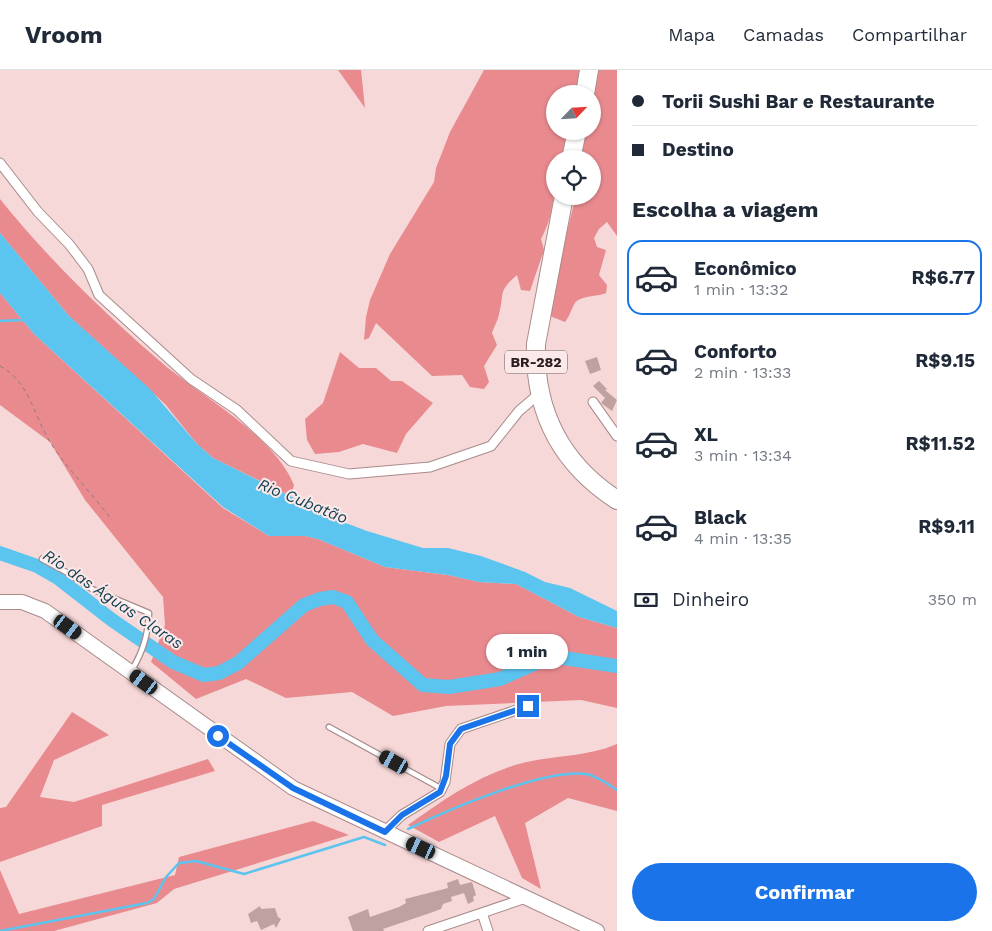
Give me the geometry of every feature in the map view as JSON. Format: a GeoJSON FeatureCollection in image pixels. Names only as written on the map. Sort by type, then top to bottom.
{"type":"FeatureCollection","features":[{"type":"Feature","properties":{"kind":"highway"},"geometry":{"type":"LineString","coordinates":[[586,85],[589,70]]}},
{"type":"Feature","properties":{"kind":"highway","name":"BR-282"},"geometry":{"type":"LineString","coordinates":[[562,205],[536,344],[536,368],[540,393],[547,419],[558,443],[574,464],[598,488],[617,500]]}},
{"type":"Feature","properties":{"kind":"street"},"geometry":{"type":"LineString","coordinates":[[0,163],[38,212],[69,244],[88,269],[99,295],[191,379],[237,410],[291,461],[349,474],[430,467],[491,446],[519,411],[540,393]]}},
{"type":"Feature","properties":{"kind":"street"},"geometry":{"type":"LineString","coordinates":[[594,402],[617,436]]}},
{"type":"Feature","properties":{"kind":"street"},"geometry":{"type":"LineString","coordinates":[[0,602],[22,602],[45,611],[293,788],[597,931]]}},
{"type":"Feature","properties":{"kind":"street"},"geometry":{"type":"LineString","coordinates":[[385,832],[402,815],[435,796],[442,789],[446,776],[450,744],[461,729],[528,706]]}},
{"type":"Feature","properties":{"kind":"street"},"geometry":{"type":"LineString","coordinates":[[428,931],[527,898]]}},
{"type":"Feature","properties":{"kind":"street"},"geometry":{"type":"LineString","coordinates":[[482,913],[488,931]]}},
{"type":"Feature","properties":{"kind":"lane"},"geometry":{"type":"LineString","coordinates":[[42,559],[96,591],[149,613],[148,632],[142,652],[131,673]]}},
{"type":"Feature","properties":{"kind":"lane"},"geometry":{"type":"LineString","coordinates":[[329,727],[442,789]]}},
{"type":"Feature","properties":{"kind":"path"},"geometry":{"type":"LineString","coordinates":[[0,366],[17,378],[32,403],[50,442],[112,520]]}},
{"type":"Feature","properties":{"kind":"shaded area"},"geometry":{"type":"Polygon","coordinates":[[[338,70],[361,70],[365,108],[338,70]]]}},
{"type":"Feature","properties":{"kind":"shaded area"},"geometry":{"type":"Polygon","coordinates":[[[484,70],[583,70],[579,85],[546,85],[546,140],[567,140],[565,150],[546,150],[546,205],[552,205],[546,230],[541,239],[544,250],[530,291],[521,290],[517,275],[504,289],[501,307],[492,333],[497,345],[484,366],[489,382],[484,389],[470,387],[462,375],[432,376],[376,323],[369,338],[364,340],[370,300],[390,254],[434,182],[436,168],[450,132],[484,70]]]}},
{"type":"Feature","properties":{"kind":"shaded area"},"geometry":{"type":"Polygon","coordinates":[[[599,70],[617,70],[617,236],[607,222],[599,229],[594,238],[597,247],[606,250],[599,275],[607,285],[606,293],[578,300],[565,322],[550,316],[574,205],[601,205],[601,150],[583,150],[584,140],[601,140],[601,85],[596,85],[599,70]]]}},
{"type":"Feature","properties":{"kind":"shaded area"},"geometry":{"type":"Polygon","coordinates":[[[0,199],[38,243],[124,329],[168,368],[256,435],[272,451],[294,485],[291,496],[213,458],[197,444],[165,404],[69,316],[0,233],[0,199]]]}},
{"type":"Feature","properties":{"kind":"shaded area"},"geometry":{"type":"Polygon","coordinates":[[[0,293],[34,334],[223,508],[269,536],[305,536],[318,539],[385,567],[448,575],[479,582],[516,584],[579,617],[617,628],[617,708],[581,700],[446,706],[393,716],[352,692],[286,698],[246,679],[196,699],[151,662],[165,625],[163,597],[85,500],[50,442],[0,405],[0,293]]]}},
{"type":"Feature","properties":{"kind":"shaded area"},"geometry":{"type":"Polygon","coordinates":[[[340,352],[359,368],[376,368],[391,381],[402,381],[433,403],[406,434],[397,453],[363,444],[339,452],[315,454],[307,440],[305,419],[323,403],[340,352]]]}},
{"type":"Feature","properties":{"kind":"shaded area"},"geometry":{"type":"Polygon","coordinates":[[[72,712],[109,735],[54,760],[40,797],[74,802],[208,759],[215,771],[102,805],[102,826],[0,862],[0,808],[6,807],[72,712]]]}},
{"type":"Feature","properties":{"kind":"shaded area"},"geometry":{"type":"Polygon","coordinates":[[[617,744],[617,811],[568,798],[525,823],[541,889],[522,878],[495,816],[439,842],[408,825],[459,790],[500,770],[540,759],[592,752],[617,744]]]}},
{"type":"Feature","properties":{"kind":"shaded area"},"geometry":{"type":"Polygon","coordinates":[[[313,821],[349,835],[174,889],[157,903],[54,931],[0,931],[0,870],[19,914],[175,875],[179,857],[313,821]]]}},
{"type":"Feature","properties":{"kind":"water"},"geometry":{"type":"Polygon","coordinates":[[[0,233],[69,316],[150,389],[197,444],[213,458],[343,522],[367,531],[423,548],[448,548],[481,556],[525,572],[545,582],[570,588],[617,611],[617,628],[579,617],[516,584],[479,582],[448,575],[385,567],[318,539],[305,536],[269,536],[223,507],[34,334],[0,293],[0,233]]]}},
{"type":"Feature","properties":{"kind":"building"},"geometry":{"type":"Polygon","coordinates":[[[597,357],[601,370],[590,374],[585,361],[597,357]]]}},
{"type":"Feature","properties":{"kind":"building"},"geometry":{"type":"Polygon","coordinates":[[[599,381],[607,389],[605,390],[617,400],[612,411],[601,403],[605,398],[593,386],[599,381]]]}},
{"type":"Feature","properties":{"kind":"building"},"geometry":{"type":"Polygon","coordinates":[[[458,879],[460,885],[472,882],[476,895],[473,897],[474,901],[468,904],[464,893],[451,897],[452,901],[443,904],[441,909],[383,929],[384,931],[353,931],[348,917],[368,909],[370,917],[399,907],[406,903],[405,899],[448,888],[447,883],[458,879]]]}},
{"type":"Feature","properties":{"kind":"building"},"geometry":{"type":"Polygon","coordinates":[[[260,906],[261,909],[275,908],[278,917],[281,919],[276,928],[274,924],[261,930],[257,921],[251,923],[248,914],[260,906]]]}},
{"type":"Feature","properties":{"kind":"waterway"},"geometry":{"type":"LineString","coordinates":[[0,321],[23,320]]}},
{"type":"Feature","properties":{"kind":"waterway","name":"Rio das Águas Claras"},"geometry":{"type":"LineString","coordinates":[[0,553],[37,566],[58,578],[112,620],[173,662],[204,675],[219,673],[238,663],[304,605],[320,599],[333,597],[347,602],[372,640],[423,685],[449,687],[500,679],[536,663],[557,657],[617,666]]}},
{"type":"Feature","properties":{"kind":"waterway"},"geometry":{"type":"LineString","coordinates":[[408,829],[496,792],[546,777],[586,774],[598,778],[617,790]]}},
{"type":"Feature","properties":{"kind":"waterway"},"geometry":{"type":"LineString","coordinates":[[0,931],[147,903],[154,899],[166,877],[179,863],[196,861],[244,874],[364,837],[385,845]]}},
{"type":"Feature","properties":{"kind":"route"},"geometry":{"type":"LineString","coordinates":[[218,736],[293,788],[385,832],[402,815],[440,792],[446,776],[448,750],[453,738],[461,729],[467,725],[528,706]]}},
{"type":"Feature","properties":{"kind":"water label","name":"Rio Cubatão"},"geometry":{"type":"Point","coordinates":[303,501]}}]}
